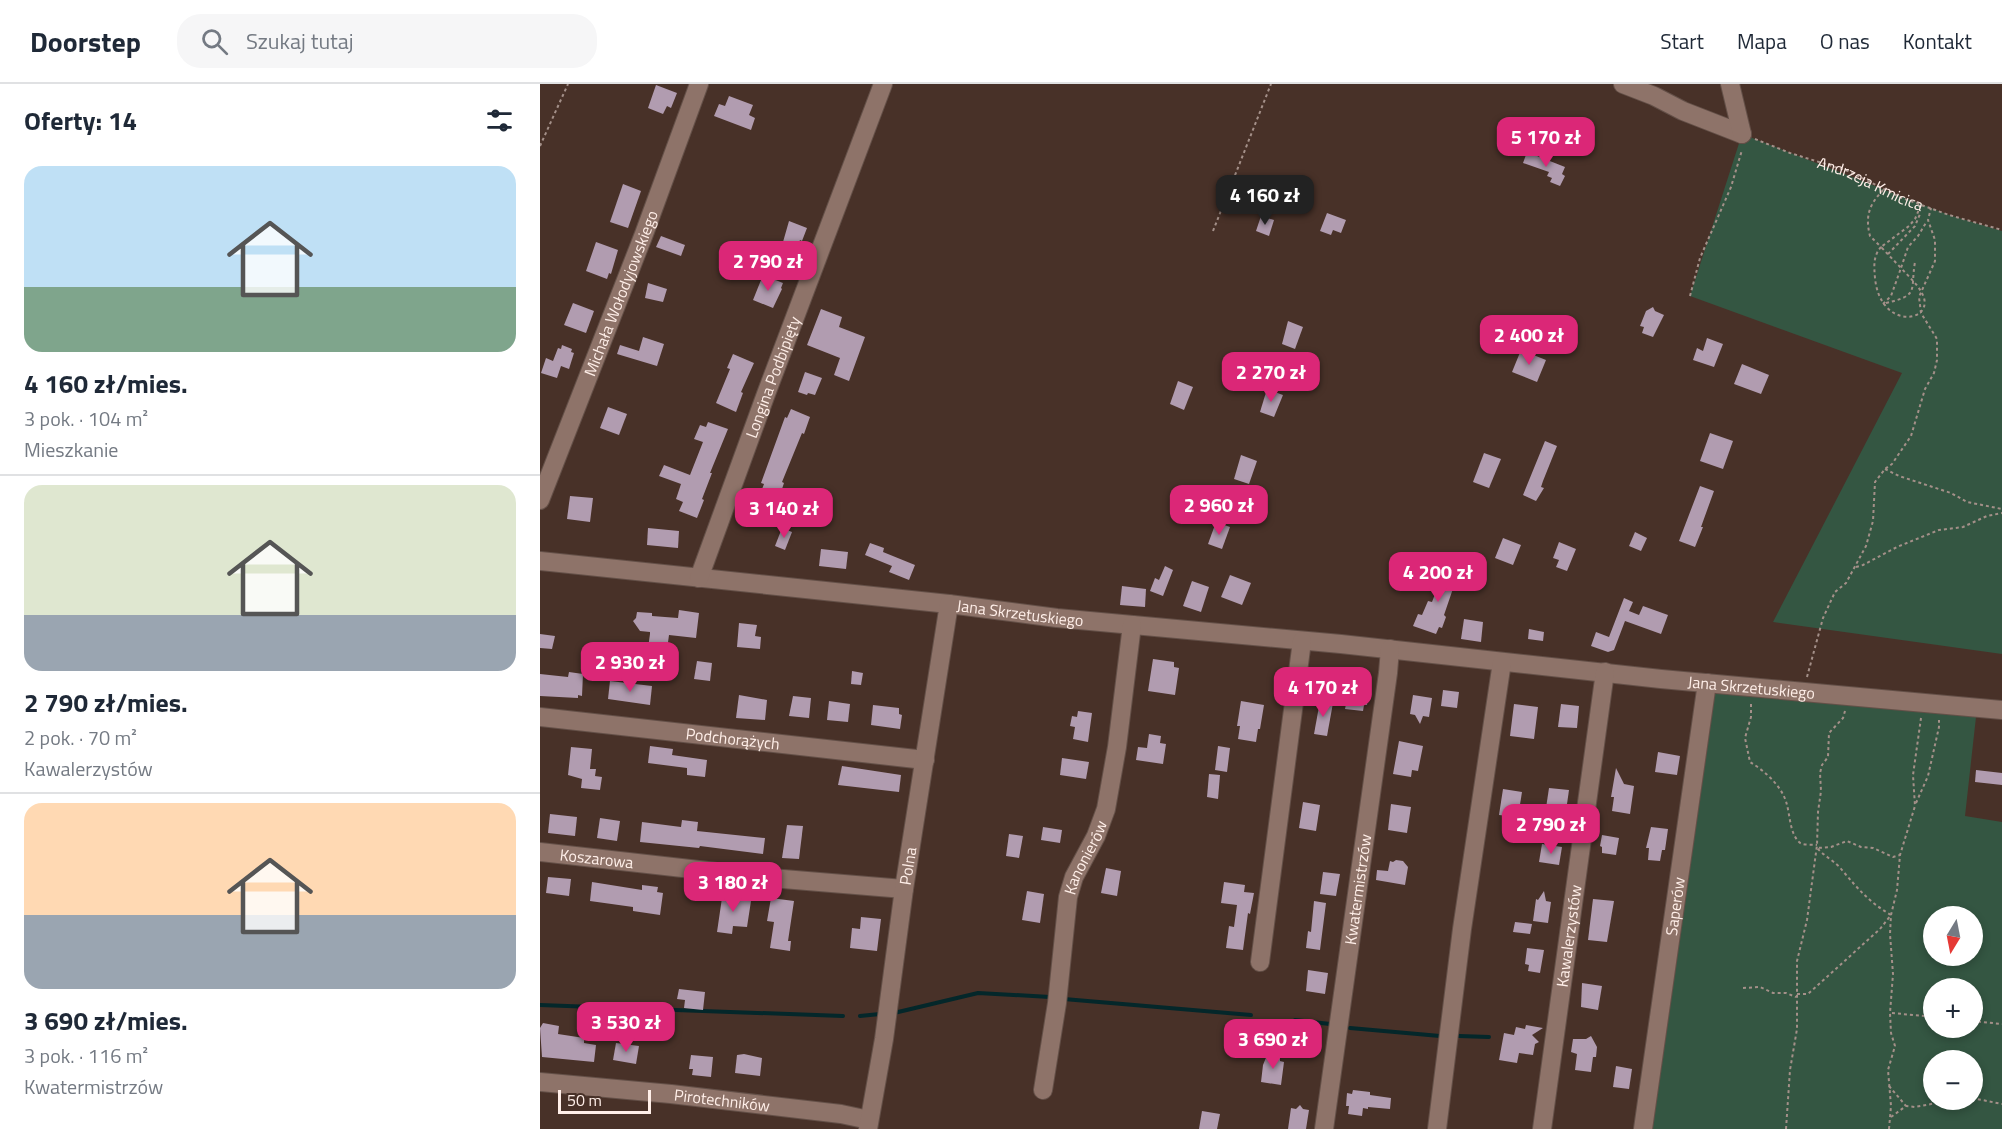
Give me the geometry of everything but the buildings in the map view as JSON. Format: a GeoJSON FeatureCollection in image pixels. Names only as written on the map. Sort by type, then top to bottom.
{"type":"FeatureCollection","features":[{"type":"Feature","properties":{"kind":"street","name":"Michała Wołodyjowskiego"},"geometry":{"type":"LineString","coordinates":[[540,500],[644,234],[699,84]]}},
{"type":"Feature","properties":{"kind":"street","name":"Longina Podbipięty"},"geometry":{"type":"LineString","coordinates":[[699,578],[883,84]]}},
{"type":"Feature","properties":{"kind":"street"},"geometry":{"type":"LineString","coordinates":[[1623,84],[1742,134]]}},
{"type":"Feature","properties":{"kind":"street"},"geometry":{"type":"LineString","coordinates":[[1730,84],[1742,134]]}},
{"type":"Feature","properties":{"kind":"street","name":"Jana Skrzetuskiego"},"geometry":{"type":"LineString","coordinates":[[540,561],[949,604],[1057,618],[1798,692],[2002,710]]}},
{"type":"Feature","properties":{"kind":"street","name":"Polna"},"geometry":{"type":"LineString","coordinates":[[868,1124],[884,1039],[904,889],[949,604]]}},
{"type":"Feature","properties":{"kind":"street","name":"Kanonierów"},"geometry":{"type":"LineString","coordinates":[[1043,1090],[1057,1003],[1068,897],[1074,876],[1096,836],[1106,809],[1117,747],[1132,625]]}},
{"type":"Feature","properties":{"kind":"street"},"geometry":{"type":"LineString","coordinates":[[1260,962],[1302,641]]}},
{"type":"Feature","properties":{"kind":"street","name":"Kwatermistrzów"},"geometry":{"type":"LineString","coordinates":[[1324,1129],[1390,650]]}},
{"type":"Feature","properties":{"kind":"street"},"geometry":{"type":"LineString","coordinates":[[1437,1129],[1462,928],[1502,662]]}},
{"type":"Feature","properties":{"kind":"street","name":"Kawalerzystów"},"geometry":{"type":"LineString","coordinates":[[1542,1129],[1605,672]]}},
{"type":"Feature","properties":{"kind":"street","name":"Saperów"},"geometry":{"type":"LineString","coordinates":[[1643,1129],[1707,683]]}},
{"type":"Feature","properties":{"kind":"street","name":"Podchorążych"},"geometry":{"type":"LineString","coordinates":[[540,717],[925,760]]}},
{"type":"Feature","properties":{"kind":"street","name":"Koszarowa"},"geometry":{"type":"LineString","coordinates":[[540,852],[771,878],[904,889]]}},
{"type":"Feature","properties":{"kind":"street","name":"Pirotechników"},"geometry":{"type":"LineString","coordinates":[[540,1082],[671,1094],[841,1114],[868,1124]]}},
{"type":"Feature","properties":{"kind":"path"},"geometry":{"type":"LineString","coordinates":[[540,146],[568,84]]}},
{"type":"Feature","properties":{"kind":"path"},"geometry":{"type":"LineString","coordinates":[[1213,231],[1271,84]]}},
{"type":"Feature","properties":{"kind":"path"},"geometry":{"type":"LineString","coordinates":[[1690,296],[1700,258],[1734,178],[1742,152],[1742,134]]}},
{"type":"Feature","properties":{"kind":"path","name":"Andrzeja Kmicica"},"geometry":{"type":"LineString","coordinates":[[1742,134],[1790,153],[1848,171],[1883,190],[1921,205],[2002,230]]}},
{"type":"Feature","properties":{"kind":"path"},"geometry":{"type":"LineString","coordinates":[[1883,190],[1870,206],[1868,214],[1870,236],[1913,281],[1921,293]]}},
{"type":"Feature","properties":{"kind":"path"},"geometry":{"type":"LineString","coordinates":[[1921,205],[1915,219],[1881,247],[1874,261],[1876,285],[1889,311],[1912,317],[1921,311]]}},
{"type":"Feature","properties":{"kind":"path"},"geometry":{"type":"LineString","coordinates":[[1884,304],[1891,297],[1908,247],[1928,220],[1931,208]]}},
{"type":"Feature","properties":{"kind":"path"},"geometry":{"type":"LineString","coordinates":[[1888,254],[1915,226],[1920,214]]}},
{"type":"Feature","properties":{"kind":"path"},"geometry":{"type":"LineString","coordinates":[[1798,692],[1809,673],[1823,618],[1834,592],[1846,583],[1866,546],[1873,521],[1875,482],[1892,464],[1911,436],[1937,360],[1936,334],[1925,320],[1919,297],[1935,261],[1935,240],[1928,220]]}},
{"type":"Feature","properties":{"kind":"path"},"geometry":{"type":"LineString","coordinates":[[1884,304],[1906,297],[1911,291],[1915,262]]}},
{"type":"Feature","properties":{"kind":"path"},"geometry":{"type":"LineString","coordinates":[[1885,469],[1951,493],[1967,502],[1995,509],[2002,508]]}},
{"type":"Feature","properties":{"kind":"path"},"geometry":{"type":"LineString","coordinates":[[1995,509],[2000,513]]}},
{"type":"Feature","properties":{"kind":"path"},"geometry":{"type":"LineString","coordinates":[[1856,567],[1939,530],[1967,526],[1982,518],[2000,513]]}},
{"type":"Feature","properties":{"kind":"path"},"geometry":{"type":"LineString","coordinates":[[1753,687],[1751,717],[1746,738],[1749,749],[1748,758],[1750,762],[1761,767],[1783,794],[1797,841],[1817,847],[1831,847],[1847,842],[1873,848],[1893,857],[1900,855]]}},
{"type":"Feature","properties":{"kind":"path"},"geometry":{"type":"LineString","coordinates":[[1786,1129],[1790,1070],[1797,1029],[1797,961],[1807,920],[1817,847],[1820,773],[1828,757],[1829,733],[1839,723],[1845,712],[1844,695]]}},
{"type":"Feature","properties":{"kind":"path"},"geometry":{"type":"LineString","coordinates":[[1915,806],[1913,775],[1921,720],[1929,703]]}},
{"type":"Feature","properties":{"kind":"path"},"geometry":{"type":"LineString","coordinates":[[1889,1129],[1891,1118],[1888,1070],[1895,1046],[1891,1033],[1890,1013],[1893,974],[1891,915],[1900,855],[1915,806],[1928,776],[1939,727],[1929,703]]}},
{"type":"Feature","properties":{"kind":"path"},"geometry":{"type":"LineString","coordinates":[[1817,847],[1829,860],[1841,867],[1852,884],[1867,899],[1891,915]]}},
{"type":"Feature","properties":{"kind":"path"},"geometry":{"type":"LineString","coordinates":[[1743,988],[1760,987],[1773,993],[1808,994],[1880,929],[1891,915]]}},
{"type":"Feature","properties":{"kind":"path"},"geometry":{"type":"LineString","coordinates":[[1890,1013],[1923,1016]]}},
{"type":"Feature","properties":{"kind":"path"},"geometry":{"type":"LineString","coordinates":[[1983,1022],[2002,1024]]}},
{"type":"Feature","properties":{"kind":"path"},"geometry":{"type":"LineString","coordinates":[[1888,1085],[1906,1106],[1923,1106]]}},
{"type":"Feature","properties":{"kind":"path"},"geometry":{"type":"LineString","coordinates":[[1983,1100],[2002,1104]]}},
{"type":"Feature","properties":{"kind":"path"},"geometry":{"type":"LineString","coordinates":[[1891,1118],[1906,1106]]}},
{"type":"Feature","properties":{"kind":"green space"},"geometry":{"type":"Polygon","coordinates":[[[1742,134],[1949,215],[2002,231],[2002,654],[1773,622],[1902,373],[1690,296],[1742,134]]]}},
{"type":"Feature","properties":{"kind":"green space"},"geometry":{"type":"Polygon","coordinates":[[[1707,683],[1977,708],[1965,816],[2002,822],[2002,1129],[1643,1129],[1707,683]]]}},
{"type":"Feature","properties":{"kind":"waterway"},"geometry":{"type":"LineString","coordinates":[[894,1013],[978,993],[1050,997]]}},
{"type":"Feature","properties":{"kind":"waterway"},"geometry":{"type":"LineString","coordinates":[[1064,999],[1251,1015]]}},
{"type":"Feature","properties":{"kind":"waterway"},"geometry":{"type":"LineString","coordinates":[[540,1005],[843,1016]]}},
{"type":"Feature","properties":{"kind":"waterway"},"geometry":{"type":"LineString","coordinates":[[860,1016],[880,1014]]}},
{"type":"Feature","properties":{"kind":"waterway"},"geometry":{"type":"LineString","coordinates":[[1295,1020],[1330,1024]]}},
{"type":"Feature","properties":{"kind":"waterway"},"geometry":{"type":"LineString","coordinates":[[1350,1028],[1440,1036]]}},
{"type":"Feature","properties":{"kind":"waterway"},"geometry":{"type":"LineString","coordinates":[[1459,1036],[1489,1037]]}}]}
